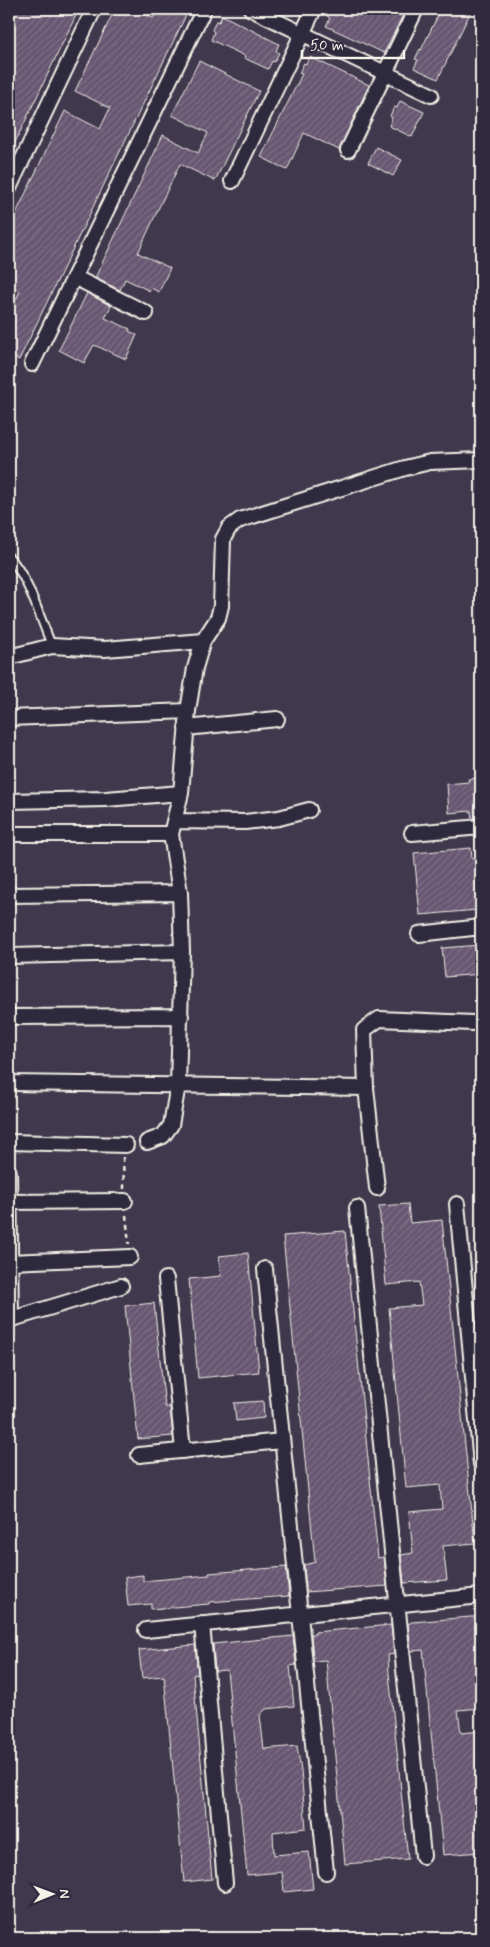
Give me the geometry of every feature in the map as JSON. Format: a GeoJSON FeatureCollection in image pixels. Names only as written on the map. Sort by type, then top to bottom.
{"type":"FeatureCollection","features":[{"type":"Feature","properties":{"kind":"street"},"geometry":{"type":"LineString","coordinates":[[9,188],[94,9]]}},
{"type":"Feature","properties":{"kind":"street"},"geometry":{"type":"LineString","coordinates":[[32,364],[204,9]]}},
{"type":"Feature","properties":{"kind":"street"},"geometry":{"type":"LineString","coordinates":[[251,9],[431,95]]}},
{"type":"Feature","properties":{"kind":"street"},"geometry":{"type":"LineString","coordinates":[[232,181],[314,9]]}},
{"type":"Feature","properties":{"kind":"street"},"geometry":{"type":"LineString","coordinates":[[348,150],[416,9]]}},
{"type":"Feature","properties":{"kind":"street"},"geometry":{"type":"LineString","coordinates":[[74,277],[146,313]]}},
{"type":"Feature","properties":{"kind":"street"},"geometry":{"type":"LineString","coordinates":[[147,1142],[163,1136],[171,1125],[178,1085],[182,952],[180,893],[172,828],[180,793],[188,711],[195,668],[204,641],[218,618],[221,606],[223,539],[229,528],[234,524],[405,468],[430,462],[481,460]]}},
{"type":"Feature","properties":{"kind":"street"},"geometry":{"type":"LineString","coordinates":[[9,657],[52,646],[105,649],[204,641]]}},
{"type":"Feature","properties":{"kind":"street"},"geometry":{"type":"LineString","coordinates":[[9,718],[188,711]]}},
{"type":"Feature","properties":{"kind":"street"},"geometry":{"type":"LineString","coordinates":[[186,728],[277,719]]}},
{"type":"Feature","properties":{"kind":"street"},"geometry":{"type":"LineString","coordinates":[[9,801],[106,799],[180,793]]}},
{"type":"Feature","properties":{"kind":"street"},"geometry":{"type":"LineString","coordinates":[[9,834],[172,828],[279,818],[309,810]]}},
{"type":"Feature","properties":{"kind":"street"},"geometry":{"type":"LineString","coordinates":[[412,833],[481,827]]}},
{"type":"Feature","properties":{"kind":"street"},"geometry":{"type":"LineString","coordinates":[[9,895],[180,893]]}},
{"type":"Feature","properties":{"kind":"street"},"geometry":{"type":"LineString","coordinates":[[419,934],[481,927]]}},
{"type":"Feature","properties":{"kind":"street"},"geometry":{"type":"LineString","coordinates":[[9,956],[182,952]]}},
{"type":"Feature","properties":{"kind":"street"},"geometry":{"type":"LineString","coordinates":[[9,1017],[180,1016]]}},
{"type":"Feature","properties":{"kind":"street"},"geometry":{"type":"LineString","coordinates":[[377,1188],[366,1088],[364,1030],[369,1024],[379,1019],[473,1023]]}},
{"type":"Feature","properties":{"kind":"street"},"geometry":{"type":"LineString","coordinates":[[9,1083],[366,1088]]}},
{"type":"Feature","properties":{"kind":"street"},"geometry":{"type":"LineString","coordinates":[[9,1142],[126,1145]]}},
{"type":"Feature","properties":{"kind":"street"},"geometry":{"type":"LineString","coordinates":[[9,1172],[10,1320],[121,1286]]}},
{"type":"Feature","properties":{"kind":"street"},"geometry":{"type":"LineString","coordinates":[[9,1202],[125,1201]]}},
{"type":"Feature","properties":{"kind":"street"},"geometry":{"type":"LineString","coordinates":[[457,1204],[481,1464]]}},
{"type":"Feature","properties":{"kind":"street"},"geometry":{"type":"LineString","coordinates":[[357,1208],[422,1856]]}},
{"type":"Feature","properties":{"kind":"street"},"geometry":{"type":"LineString","coordinates":[[9,1262],[130,1257]]}},
{"type":"Feature","properties":{"kind":"street"},"geometry":{"type":"LineString","coordinates":[[265,1270],[326,1872]]}},
{"type":"Feature","properties":{"kind":"street"},"geometry":{"type":"LineString","coordinates":[[166,1279],[183,1451]]}},
{"type":"Feature","properties":{"kind":"street"},"geometry":{"type":"LineString","coordinates":[[139,1455],[282,1441]]}},
{"type":"Feature","properties":{"kind":"street"},"geometry":{"type":"LineString","coordinates":[[146,1630],[481,1596]]}},
{"type":"Feature","properties":{"kind":"street"},"geometry":{"type":"LineString","coordinates":[[202,1624],[225,1883]]}},
{"type":"Feature","properties":{"kind":"lane"},"geometry":{"type":"LineString","coordinates":[[9,557],[16,564],[24,580],[52,646]]}},
{"type":"Feature","properties":{"kind":"building"},"geometry":{"type":"Polygon","coordinates":[[[9,9],[79,9],[9,155],[9,9]]]}},
{"type":"Feature","properties":{"kind":"building"},"geometry":{"type":"Polygon","coordinates":[[[115,9],[135,9],[153,18],[158,9],[189,9],[19,360],[9,355],[9,314],[20,291],[9,285],[9,228],[65,111],[100,129],[110,108],[75,91],[115,9]]]}},
{"type":"Feature","properties":{"kind":"building"},"geometry":{"type":"Polygon","coordinates":[[[331,9],[355,9],[372,17],[376,9],[406,9],[384,53],[326,26],[330,18],[327,16],[331,9]]]}},
{"type":"Feature","properties":{"kind":"building"},"geometry":{"type":"Polygon","coordinates":[[[441,9],[472,9],[438,79],[414,68],[418,60],[415,59],[441,9]]]}},
{"type":"Feature","properties":{"kind":"building"},"geometry":{"type":"Polygon","coordinates":[[[222,15],[279,44],[276,51],[279,53],[268,69],[211,40],[214,32],[212,30],[216,21],[219,22],[222,15]]]}},
{"type":"Feature","properties":{"kind":"building"},"geometry":{"type":"Polygon","coordinates":[[[310,57],[369,85],[339,150],[304,133],[287,170],[261,157],[302,74],[299,73],[304,63],[306,64],[310,57]]]}},
{"type":"Feature","properties":{"kind":"building"},"geometry":{"type":"Polygon","coordinates":[[[199,61],[259,91],[215,181],[180,164],[138,253],[170,268],[159,292],[151,288],[150,291],[125,279],[120,290],[95,278],[163,135],[198,153],[208,133],[172,115],[199,61]]]}},
{"type":"Feature","properties":{"kind":"building"},"geometry":{"type":"Polygon","coordinates":[[[400,101],[424,112],[412,137],[389,126],[392,118],[390,116],[394,107],[397,108],[400,101]]]}},
{"type":"Feature","properties":{"kind":"building"},"geometry":{"type":"Polygon","coordinates":[[[376,147],[402,160],[393,176],[368,163],[376,147]]]}},
{"type":"Feature","properties":{"kind":"building"},"geometry":{"type":"Polygon","coordinates":[[[87,293],[111,306],[105,318],[130,329],[129,331],[137,335],[126,359],[94,345],[84,363],[59,350],[87,293]]]}},
{"type":"Feature","properties":{"kind":"building"},"geometry":{"type":"Polygon","coordinates":[[[481,778],[481,818],[472,819],[471,811],[449,813],[447,784],[469,782],[468,779],[481,778]]]}},
{"type":"Feature","properties":{"kind":"building"},"geometry":{"type":"Polygon","coordinates":[[[471,848],[472,859],[481,858],[481,896],[476,897],[477,910],[420,915],[414,853],[471,848]]]}},
{"type":"Feature","properties":{"kind":"building"},"geometry":{"type":"Polygon","coordinates":[[[481,945],[481,974],[445,977],[442,948],[481,945]]]}},
{"type":"Feature","properties":{"kind":"building"},"geometry":{"type":"Polygon","coordinates":[[[408,1204],[410,1223],[442,1220],[475,1543],[443,1546],[447,1580],[404,1583],[401,1555],[413,1553],[409,1512],[442,1509],[440,1485],[406,1488],[389,1308],[422,1305],[419,1282],[386,1285],[379,1206],[408,1204]]]}},
{"type":"Feature","properties":{"kind":"building"},"geometry":{"type":"Polygon","coordinates":[[[345,1231],[378,1558],[384,1557],[387,1586],[306,1592],[304,1565],[315,1562],[283,1236],[345,1231]]]}},
{"type":"Feature","properties":{"kind":"building"},"geometry":{"type":"Polygon","coordinates":[[[248,1253],[259,1372],[198,1378],[189,1279],[221,1276],[219,1256],[248,1253]]]}},
{"type":"Feature","properties":{"kind":"building"},"geometry":{"type":"Polygon","coordinates":[[[154,1303],[165,1407],[170,1407],[173,1436],[138,1439],[125,1306],[154,1303]]]}},
{"type":"Feature","properties":{"kind":"building"},"geometry":{"type":"Polygon","coordinates":[[[263,1401],[264,1418],[236,1421],[234,1403],[263,1401]]]}},
{"type":"Feature","properties":{"kind":"building"},"geometry":{"type":"Polygon","coordinates":[[[286,1567],[289,1596],[209,1602],[209,1604],[151,1609],[151,1604],[128,1606],[125,1577],[143,1575],[143,1581],[209,1575],[209,1573],[286,1567]]]}},
{"type":"Feature","properties":{"kind":"building"},"geometry":{"type":"Polygon","coordinates":[[[481,1617],[481,1708],[458,1710],[461,1733],[481,1731],[481,1852],[443,1855],[423,1650],[411,1651],[408,1624],[412,1622],[481,1617]]]}},
{"type":"Feature","properties":{"kind":"building"},"geometry":{"type":"Polygon","coordinates":[[[391,1625],[394,1654],[388,1655],[389,1673],[408,1859],[345,1864],[326,1660],[313,1661],[311,1634],[315,1634],[315,1632],[391,1625]]]}},
{"type":"Feature","properties":{"kind":"building"},"geometry":{"type":"Polygon","coordinates":[[[293,1636],[296,1665],[290,1666],[294,1706],[266,1709],[260,1715],[264,1749],[297,1746],[301,1771],[306,1828],[273,1832],[274,1855],[309,1852],[313,1889],[284,1892],[282,1872],[247,1875],[227,1670],[215,1671],[213,1644],[293,1636]]]}},
{"type":"Feature","properties":{"kind":"building"},"geometry":{"type":"Polygon","coordinates":[[[195,1645],[198,1674],[193,1675],[212,1879],[184,1882],[164,1676],[142,1678],[139,1650],[195,1645]]]}}]}
